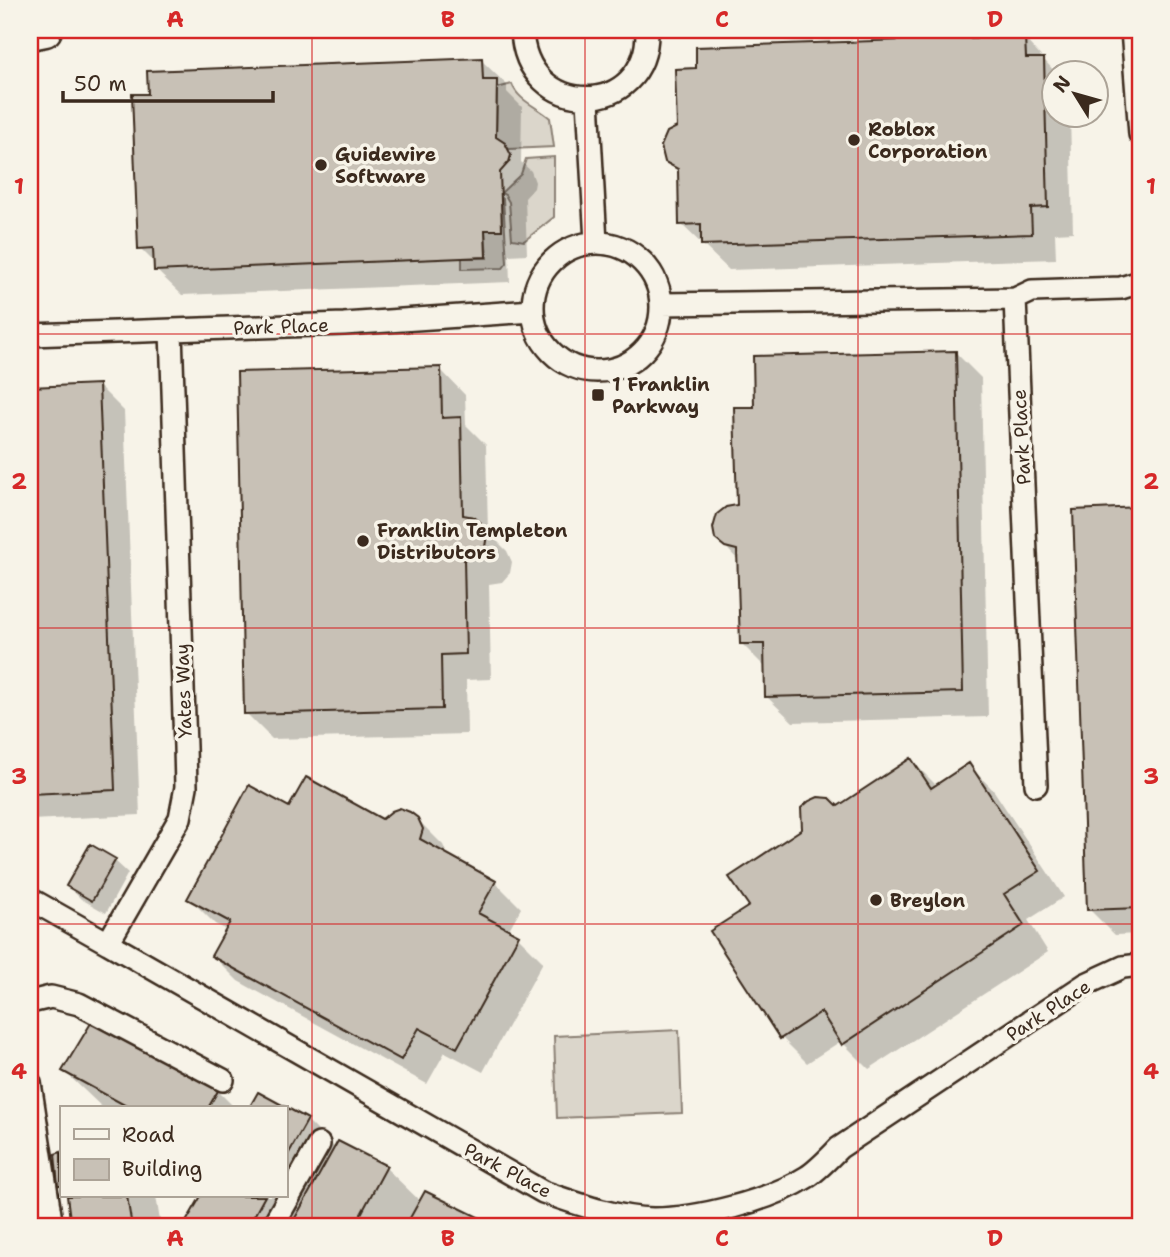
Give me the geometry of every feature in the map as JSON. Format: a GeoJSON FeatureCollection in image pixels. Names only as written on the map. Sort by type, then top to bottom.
{"type":"FeatureCollection","features":[{"type":"Feature","properties":{"kind":"main road"},"geometry":{"type":"LineString","coordinates":[[30,33],[45,30]]}},
{"type":"Feature","properties":{"kind":"street"},"geometry":{"type":"LineString","coordinates":[[522,30],[526,56],[536,74],[569,97],[588,100],[608,94],[636,73],[643,56],[647,30]]}},
{"type":"Feature","properties":{"kind":"street"},"geometry":{"type":"LineString","coordinates":[[1132,30],[1140,134]]}},
{"type":"Feature","properties":{"kind":"street"},"geometry":{"type":"LineString","coordinates":[[588,100],[596,242]]}},
{"type":"Feature","properties":{"kind":"street"},"geometry":{"type":"LineString","coordinates":[[596,242],[621,246],[642,260],[656,281],[661,304],[657,329],[644,350],[624,365],[600,371],[575,368],[553,355],[538,335],[533,310],[536,285],[550,263],[571,247],[596,242]]}},
{"type":"Feature","properties":{"kind":"street"},"geometry":{"type":"LineString","coordinates":[[661,304],[1015,299],[1032,291],[1121,288],[1140,282]]}},
{"type":"Feature","properties":{"kind":"street","name":"Park Place"},"geometry":{"type":"LineString","coordinates":[[1015,299],[1036,785]]}},
{"type":"Feature","properties":{"kind":"street","name":"Park Place"},"geometry":{"type":"LineString","coordinates":[[30,335],[344,324],[533,310]]}},
{"type":"Feature","properties":{"kind":"street","name":"Yates Way"},"geometry":{"type":"LineString","coordinates":[[108,943],[180,818],[186,787],[170,331]]}},
{"type":"Feature","properties":{"kind":"street"},"geometry":{"type":"LineString","coordinates":[[30,899],[108,943]]}},
{"type":"Feature","properties":{"kind":"street","name":"Park Place"},"geometry":{"type":"LineString","coordinates":[[108,943],[543,1192],[596,1209],[652,1219],[705,1214],[764,1196],[807,1177],[839,1149],[1086,984],[1123,967],[1140,965]]}},
{"type":"Feature","properties":{"kind":"street"},"geometry":{"type":"LineString","coordinates":[[30,1002],[51,997],[79,1004],[223,1080]]}},
{"type":"Feature","properties":{"kind":"street"},"geometry":{"type":"LineString","coordinates":[[30,1083],[52,1227]]}},
{"type":"Feature","properties":{"kind":"street"},"geometry":{"type":"LineString","coordinates":[[272,1227],[318,1144]]}},
{"type":"Feature","properties":{"kind":"shaded area"},"geometry":{"type":"Polygon","coordinates":[[[512,84],[523,99],[550,118],[554,147],[509,149],[496,137],[497,88],[512,84]]]}},
{"type":"Feature","properties":{"kind":"shaded area"},"geometry":{"type":"Polygon","coordinates":[[[554,157],[554,217],[524,241],[512,239],[509,202],[501,193],[521,174],[526,159],[554,157]]]}},
{"type":"Feature","properties":{"kind":"shaded area"},"geometry":{"type":"Polygon","coordinates":[[[501,197],[507,263],[503,268],[462,269],[462,258],[487,258],[485,230],[502,229],[501,197]]]}},
{"type":"Feature","properties":{"kind":"shaded area"},"geometry":{"type":"Polygon","coordinates":[[[679,1030],[682,1113],[557,1118],[554,1036],[679,1030]]]}},
{"type":"Feature","properties":{"kind":"building","name":"Roblox Corporation"},"geometry":{"type":"Polygon","coordinates":[[[1025,36],[1026,58],[1044,58],[1040,60],[1040,130],[1046,130],[1048,207],[1031,208],[1032,234],[701,245],[701,224],[679,225],[678,169],[665,162],[661,146],[667,132],[677,127],[675,69],[696,68],[696,47],[1025,36]]]}},
{"type":"Feature","properties":{"kind":"building","name":"Guidewire Software"},"geometry":{"type":"Polygon","coordinates":[[[482,58],[483,80],[497,80],[496,137],[505,143],[511,155],[509,162],[500,172],[502,230],[485,230],[486,257],[154,271],[153,248],[138,249],[132,94],[148,94],[147,71],[482,58]]]}},
{"type":"Feature","properties":{"kind":"building"},"geometry":{"type":"Polygon","coordinates":[[[956,351],[963,692],[765,697],[764,644],[740,644],[737,550],[725,547],[715,539],[713,528],[717,514],[726,507],[737,505],[734,407],[754,407],[753,356],[956,351]]]}},
{"type":"Feature","properties":{"kind":"building","name":"Franklin Templeton Distributors"},"geometry":{"type":"Polygon","coordinates":[[[441,367],[442,418],[461,417],[463,515],[474,517],[481,523],[487,535],[485,547],[477,557],[464,559],[466,654],[441,655],[442,709],[244,714],[237,372],[441,367]]]}},
{"type":"Feature","properties":{"kind":"building"},"geometry":{"type":"Polygon","coordinates":[[[99,384],[115,790],[30,794],[30,387],[99,384]]]}},
{"type":"Feature","properties":{"kind":"building"},"geometry":{"type":"Polygon","coordinates":[[[1140,507],[1140,908],[1087,910],[1073,510],[1140,507]]]}},
{"type":"Feature","properties":{"kind":"building","name":"Breylon"},"geometry":{"type":"Polygon","coordinates":[[[911,758],[931,788],[969,763],[1040,871],[1004,894],[1024,925],[842,1045],[821,1012],[780,1039],[710,931],[749,906],[729,877],[802,829],[801,808],[809,801],[818,797],[830,798],[838,806],[911,758]]]}},
{"type":"Feature","properties":{"kind":"building"},"geometry":{"type":"Polygon","coordinates":[[[306,777],[382,819],[400,808],[410,812],[418,818],[423,829],[420,839],[496,881],[478,913],[519,935],[457,1048],[419,1028],[401,1060],[211,956],[230,922],[187,899],[249,785],[289,807],[306,777]]]}},
{"type":"Feature","properties":{"kind":"building"},"geometry":{"type":"Polygon","coordinates":[[[90,844],[116,859],[92,901],[66,886],[90,844]]]}},
{"type":"Feature","properties":{"kind":"building"},"geometry":{"type":"Polygon","coordinates":[[[94,1018],[219,1089],[209,1106],[126,1106],[62,1071],[94,1018]]]}},
{"type":"Feature","properties":{"kind":"building"},"geometry":{"type":"Polygon","coordinates":[[[258,1092],[284,1106],[250,1106],[258,1092]]]}},
{"type":"Feature","properties":{"kind":"building"},"geometry":{"type":"Polygon","coordinates":[[[287,1108],[308,1119],[287,1156],[287,1108]]]}},
{"type":"Feature","properties":{"kind":"building"},"geometry":{"type":"Polygon","coordinates":[[[338,1141],[387,1166],[354,1227],[290,1227],[338,1141]]]}},
{"type":"Feature","properties":{"kind":"building"},"geometry":{"type":"Polygon","coordinates":[[[60,1152],[60,1186],[58,1186],[55,1154],[60,1152]]]}},
{"type":"Feature","properties":{"kind":"building"},"geometry":{"type":"Polygon","coordinates":[[[425,1191],[480,1218],[474,1227],[405,1227],[425,1191]]]}},
{"type":"Feature","properties":{"kind":"building"},"geometry":{"type":"Polygon","coordinates":[[[67,1198],[127,1198],[132,1227],[71,1227],[67,1198]]]}},
{"type":"Feature","properties":{"kind":"building"},"geometry":{"type":"Polygon","coordinates":[[[200,1198],[264,1198],[248,1227],[183,1227],[200,1198]]]}},
{"type":"Feature","properties":{"kind":"place","name":"Roblox Corporation"},"geometry":{"type":"Point","coordinates":[854,140]}},
{"type":"Feature","properties":{"kind":"place","name":"Guidewire Software"},"geometry":{"type":"Point","coordinates":[321,165]}},
{"type":"Feature","properties":{"kind":"place","name":"1 Franklin Parkway"},"geometry":{"type":"Point","coordinates":[598,395]}},
{"type":"Feature","properties":{"kind":"place","name":"Franklin Templeton Distributors"},"geometry":{"type":"Point","coordinates":[363,541]}},
{"type":"Feature","properties":{"kind":"place","name":"Breylon"},"geometry":{"type":"Point","coordinates":[876,900]}}]}
